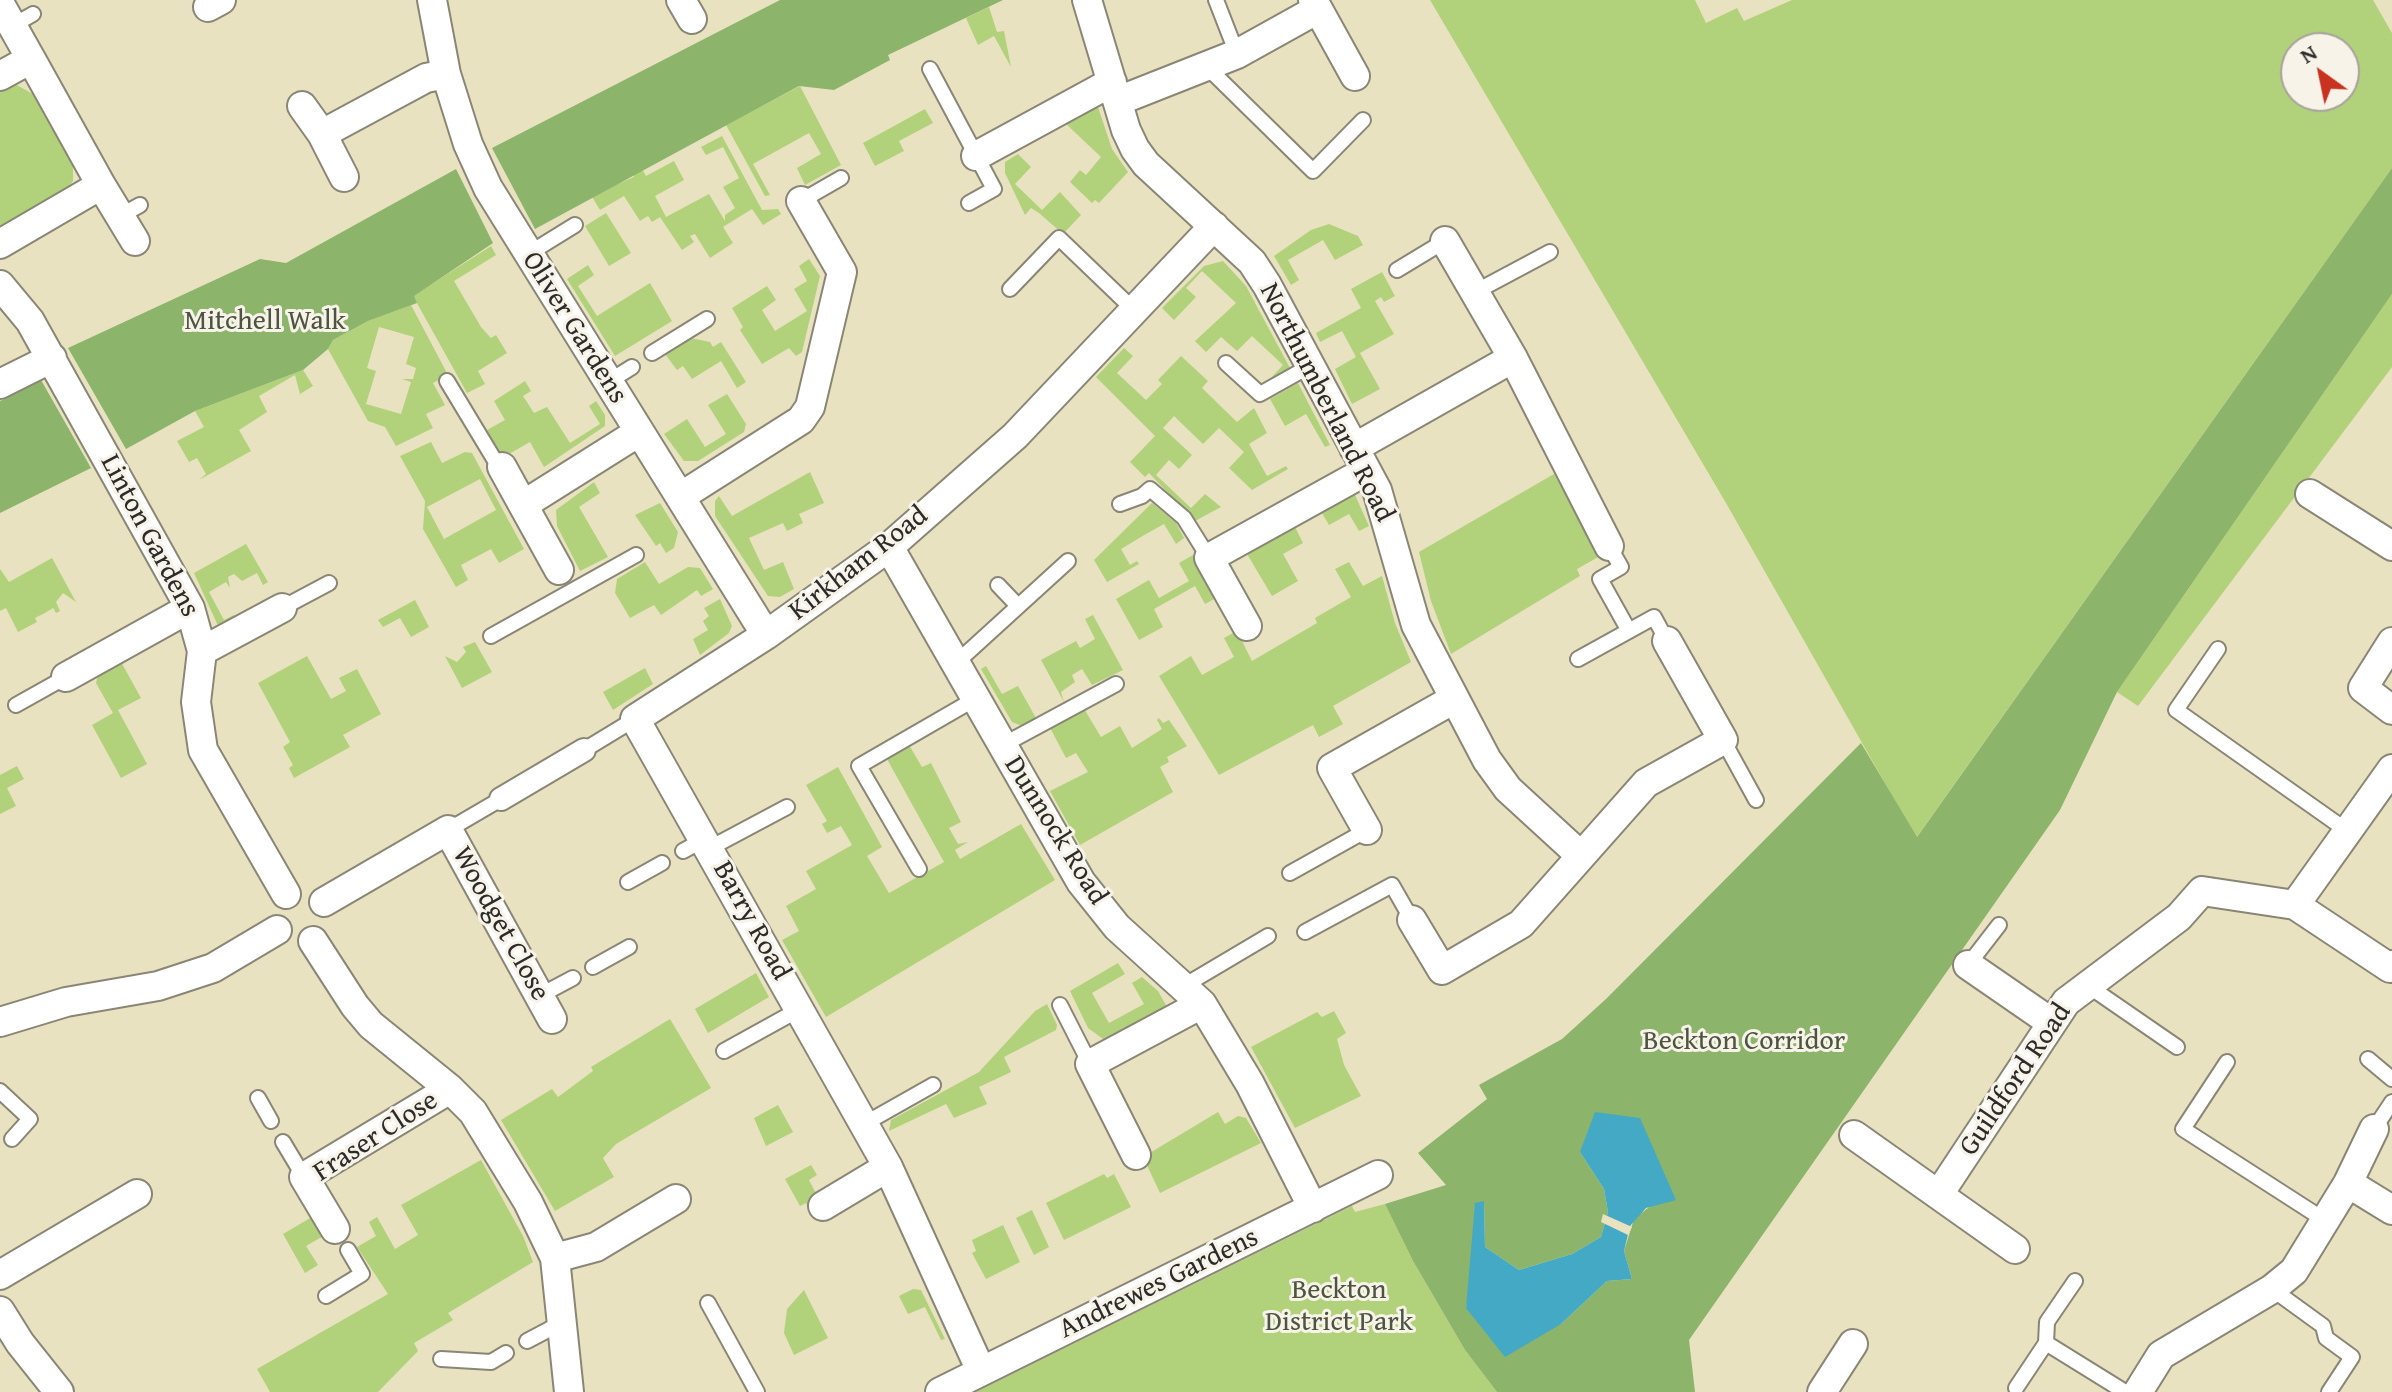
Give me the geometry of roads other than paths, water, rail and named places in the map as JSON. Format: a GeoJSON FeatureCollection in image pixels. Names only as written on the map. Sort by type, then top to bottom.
{"type":"FeatureCollection","features":[{"type":"Feature","properties":{"kind":"street","name":"Oliver Gardens"},"geometry":{"type":"LineString","coordinates":[[432,0],[446,74],[468,144],[488,188],[766,635]]}},
{"type":"Feature","properties":{"kind":"street","name":"Northumberland Road"},"geometry":{"type":"LineString","coordinates":[[1087,0],[1126,130],[1146,164],[1260,273],[1360,460],[1394,539],[1416,625],[1487,760],[1508,789],[1580,855]]}},
{"type":"Feature","properties":{"kind":"street"},"geometry":{"type":"LineString","coordinates":[[976,156],[1115,91],[1206,66],[1237,54],[1316,4],[1355,76]]}},
{"type":"Feature","properties":{"kind":"street"},"geometry":{"type":"LineString","coordinates":[[15,15],[31,59],[101,185],[130,210],[135,241]]}},
{"type":"Feature","properties":{"kind":"street"},"geometry":{"type":"LineString","coordinates":[[0,76],[31,59]]}},
{"type":"Feature","properties":{"kind":"street"},"geometry":{"type":"LineString","coordinates":[[322,134],[426,78],[446,74]]}},
{"type":"Feature","properties":{"kind":"street"},"geometry":{"type":"LineString","coordinates":[[302,106],[322,134],[344,177]]}},
{"type":"Feature","properties":{"kind":"street"},"geometry":{"type":"LineString","coordinates":[[0,244],[101,185]]}},
{"type":"Feature","properties":{"kind":"street"},"geometry":{"type":"LineString","coordinates":[[680,497],[801,420],[810,407],[842,272],[801,201]]}},
{"type":"Feature","properties":{"kind":"street","name":"Kirkham Road"},"geometry":{"type":"LineString","coordinates":[[635,719],[766,635],[889,547],[1015,436],[1214,226]]}},
{"type":"Feature","properties":{"kind":"street"},"geometry":{"type":"LineString","coordinates":[[1445,241],[1513,358],[1609,546]]}},
{"type":"Feature","properties":{"kind":"street","name":"Linton Gardens"},"geometry":{"type":"LineString","coordinates":[[0,285],[30,321],[52,358],[190,608],[202,651],[196,702],[203,750],[286,894]]}},
{"type":"Feature","properties":{"kind":"street"},"geometry":{"type":"LineString","coordinates":[[0,384],[52,358]]}},
{"type":"Feature","properties":{"kind":"street"},"geometry":{"type":"LineString","coordinates":[[1247,626],[1209,558],[1513,358]]}},
{"type":"Feature","properties":{"kind":"street"},"geometry":{"type":"LineString","coordinates":[[523,505],[639,432]]}},
{"type":"Feature","properties":{"kind":"street"},"geometry":{"type":"LineString","coordinates":[[502,467],[565,581]]}},
{"type":"Feature","properties":{"kind":"street"},"geometry":{"type":"LineString","coordinates":[[2310,494],[2392,546]]}},
{"type":"Feature","properties":{"kind":"street","name":"Dunnock Road"},"geometry":{"type":"LineString","coordinates":[[889,547],[1081,882],[1117,927],[1192,995],[1250,1084],[1313,1208]]}},
{"type":"Feature","properties":{"kind":"street"},"geometry":{"type":"LineString","coordinates":[[66,677],[190,608]]}},
{"type":"Feature","properties":{"kind":"street"},"geometry":{"type":"LineString","coordinates":[[202,651],[282,608]]}},
{"type":"Feature","properties":{"kind":"street"},"geometry":{"type":"LineString","coordinates":[[1412,920],[1442,970],[1521,924],[1646,783],[1723,740],[1667,641]]}},
{"type":"Feature","properties":{"kind":"street"},"geometry":{"type":"LineString","coordinates":[[2392,642],[2363,688],[2392,710]]}},
{"type":"Feature","properties":{"kind":"street"},"geometry":{"type":"LineString","coordinates":[[1367,830],[1332,768],[1454,699]]}},
{"type":"Feature","properties":{"kind":"street","name":"Barry Road"},"geometry":{"type":"LineString","coordinates":[[635,719],[699,846],[800,1009],[888,1167],[981,1371]]}},
{"type":"Feature","properties":{"kind":"street","name":"Kirkham Road"},"geometry":{"type":"LineString","coordinates":[[501,799],[584,750]]}},
{"type":"Feature","properties":{"kind":"street"},"geometry":{"type":"LineString","coordinates":[[2392,769],[2295,905],[2390,968],[2392,965]]}},
{"type":"Feature","properties":{"kind":"street"},"geometry":{"type":"LineString","coordinates":[[324,902],[448,830]]}},
{"type":"Feature","properties":{"kind":"street","name":"Woodget Close"},"geometry":{"type":"LineString","coordinates":[[448,830],[546,1007]]}},
{"type":"Feature","properties":{"kind":"street"},"geometry":{"type":"LineString","coordinates":[[306,890],[324,902],[328,921],[323,932],[313,941],[296,943],[277,930],[274,913],[286,894],[306,890]]}},
{"type":"Feature","properties":{"kind":"street","name":"Guildford Road"},"geometry":{"type":"LineString","coordinates":[[1939,1194],[2066,1002],[2179,917],[2202,891],[2295,905]]}},
{"type":"Feature","properties":{"kind":"street"},"geometry":{"type":"LineString","coordinates":[[0,1022],[66,1002],[158,986],[213,968],[277,930]]}},
{"type":"Feature","properties":{"kind":"street"},"geometry":{"type":"LineString","coordinates":[[313,941],[371,1025],[450,1089],[473,1112],[490,1137],[555,1258],[569,1392]]}},
{"type":"Feature","properties":{"kind":"street"},"geometry":{"type":"LineString","coordinates":[[1968,965],[2052,1023]]}},
{"type":"Feature","properties":{"kind":"street"},"geometry":{"type":"LineString","coordinates":[[1136,1155],[1090,1064],[1192,995]]}},
{"type":"Feature","properties":{"kind":"street","name":"Fraser Close"},"geometry":{"type":"LineString","coordinates":[[342,1239],[304,1177],[450,1089]]}},
{"type":"Feature","properties":{"kind":"street"},"geometry":{"type":"LineString","coordinates":[[2138,1392],[2161,1355],[2272,1289],[2294,1271],[2348,1183],[2374,1129]]}},
{"type":"Feature","properties":{"kind":"street"},"geometry":{"type":"LineString","coordinates":[[1854,1135],[2015,1249]]}},
{"type":"Feature","properties":{"kind":"street"},"geometry":{"type":"LineString","coordinates":[[823,1206],[888,1167]]}},
{"type":"Feature","properties":{"kind":"street","name":"Andrewes Gardens"},"geometry":{"type":"LineString","coordinates":[[940,1392],[1378,1175]]}},
{"type":"Feature","properties":{"kind":"street"},"geometry":{"type":"LineString","coordinates":[[2348,1183],[2392,1210]]}},
{"type":"Feature","properties":{"kind":"street"},"geometry":{"type":"LineString","coordinates":[[0,1275],[137,1194]]}},
{"type":"Feature","properties":{"kind":"street"},"geometry":{"type":"LineString","coordinates":[[555,1258],[596,1247],[676,1199]]}},
{"type":"Feature","properties":{"kind":"street"},"geometry":{"type":"LineString","coordinates":[[0,1311],[59,1392]]}},
{"type":"Feature","properties":{"kind":"street"},"geometry":{"type":"LineString","coordinates":[[1822,1392],[1853,1344]]}},
{"type":"Feature","properties":{"kind":"lane"},"geometry":{"type":"LineString","coordinates":[[1216,0],[1237,54]]}},
{"type":"Feature","properties":{"kind":"lane"},"geometry":{"type":"LineString","coordinates":[[1206,66],[1313,171],[1363,120]]}},
{"type":"Feature","properties":{"kind":"lane"},"geometry":{"type":"LineString","coordinates":[[930,69],[994,189],[969,203]]}},
{"type":"Feature","properties":{"kind":"lane"},"geometry":{"type":"LineString","coordinates":[[801,201],[841,178]]}},
{"type":"Feature","properties":{"kind":"lane"},"geometry":{"type":"LineString","coordinates":[[528,254],[575,225]]}},
{"type":"Feature","properties":{"kind":"lane"},"geometry":{"type":"LineString","coordinates":[[1010,289],[1059,238],[1135,311]]}},
{"type":"Feature","properties":{"kind":"lane"},"geometry":{"type":"LineString","coordinates":[[1397,270],[1445,241]]}},
{"type":"Feature","properties":{"kind":"lane"},"geometry":{"type":"LineString","coordinates":[[1475,292],[1550,252]]}},
{"type":"Feature","properties":{"kind":"lane"},"geometry":{"type":"LineString","coordinates":[[652,353],[707,319]]}},
{"type":"Feature","properties":{"kind":"lane"},"geometry":{"type":"LineString","coordinates":[[1226,363],[1260,394],[1310,366]]}},
{"type":"Feature","properties":{"kind":"lane"},"geometry":{"type":"LineString","coordinates":[[608,382],[632,367]]}},
{"type":"Feature","properties":{"kind":"lane"},"geometry":{"type":"LineString","coordinates":[[447,381],[494,459],[502,467]]}},
{"type":"Feature","properties":{"kind":"lane"},"geometry":{"type":"LineString","coordinates":[[1120,504],[1142,496],[1150,489],[1184,518],[1209,558]]}},
{"type":"Feature","properties":{"kind":"lane"},"geometry":{"type":"LineString","coordinates":[[1609,546],[1621,567],[1600,579],[1629,631]]}},
{"type":"Feature","properties":{"kind":"lane"},"geometry":{"type":"LineString","coordinates":[[491,636],[565,581],[636,555]]}},
{"type":"Feature","properties":{"kind":"lane"},"geometry":{"type":"LineString","coordinates":[[956,663],[1068,561]]}},
{"type":"Feature","properties":{"kind":"lane"},"geometry":{"type":"LineString","coordinates":[[282,608],[329,583]]}},
{"type":"Feature","properties":{"kind":"lane"},"geometry":{"type":"LineString","coordinates":[[998,585],[1018,606]]}},
{"type":"Feature","properties":{"kind":"lane"},"geometry":{"type":"LineString","coordinates":[[1578,659],[1654,617],[1667,641]]}},
{"type":"Feature","properties":{"kind":"lane"},"geometry":{"type":"LineString","coordinates":[[2218,649],[2176,710],[2346,830]]}},
{"type":"Feature","properties":{"kind":"lane"},"geometry":{"type":"LineString","coordinates":[[16,705],[66,677]]}},
{"type":"Feature","properties":{"kind":"lane"},"geometry":{"type":"LineString","coordinates":[[1001,746],[1116,684]]}},
{"type":"Feature","properties":{"kind":"lane"},"geometry":{"type":"LineString","coordinates":[[919,869],[859,766],[975,699]]}},
{"type":"Feature","properties":{"kind":"lane","name":"Kirkham Road"},"geometry":{"type":"LineString","coordinates":[[584,750],[635,719]]}},
{"type":"Feature","properties":{"kind":"lane"},"geometry":{"type":"LineString","coordinates":[[1723,740],[1756,800]]}},
{"type":"Feature","properties":{"kind":"lane","name":"Kirkham Road"},"geometry":{"type":"LineString","coordinates":[[448,830],[501,799]]}},
{"type":"Feature","properties":{"kind":"lane"},"geometry":{"type":"LineString","coordinates":[[699,846],[787,807]]}},
{"type":"Feature","properties":{"kind":"lane"},"geometry":{"type":"LineString","coordinates":[[1290,873],[1367,830]]}},
{"type":"Feature","properties":{"kind":"lane"},"geometry":{"type":"LineString","coordinates":[[628,882],[662,863]]}},
{"type":"Feature","properties":{"kind":"lane"},"geometry":{"type":"LineString","coordinates":[[1305,932],[1392,885],[1412,920]]}},
{"type":"Feature","properties":{"kind":"lane"},"geometry":{"type":"LineString","coordinates":[[1968,965],[1999,925]]}},
{"type":"Feature","properties":{"kind":"lane"},"geometry":{"type":"LineString","coordinates":[[1192,995],[1268,936]]}},
{"type":"Feature","properties":{"kind":"lane"},"geometry":{"type":"LineString","coordinates":[[593,967],[629,947]]}},
{"type":"Feature","properties":{"kind":"lane"},"geometry":{"type":"LineString","coordinates":[[546,1007],[573,978]]}},
{"type":"Feature","properties":{"kind":"lane"},"geometry":{"type":"LineString","coordinates":[[2087,985],[2177,1047]]}},
{"type":"Feature","properties":{"kind":"lane"},"geometry":{"type":"LineString","coordinates":[[1060,1005],[1090,1064]]}},
{"type":"Feature","properties":{"kind":"lane"},"geometry":{"type":"LineString","coordinates":[[724,1051],[800,1009]]}},
{"type":"Feature","properties":{"kind":"lane"},"geometry":{"type":"LineString","coordinates":[[2368,1059],[2392,1079]]}},
{"type":"Feature","properties":{"kind":"lane"},"geometry":{"type":"LineString","coordinates":[[2227,1062],[2183,1129],[2326,1221]]}},
{"type":"Feature","properties":{"kind":"lane"},"geometry":{"type":"LineString","coordinates":[[864,1124],[933,1085]]}},
{"type":"Feature","properties":{"kind":"lane"},"geometry":{"type":"LineString","coordinates":[[0,1091],[30,1119],[12,1139]]}},
{"type":"Feature","properties":{"kind":"lane"},"geometry":{"type":"LineString","coordinates":[[258,1098],[271,1121]]}},
{"type":"Feature","properties":{"kind":"lane"},"geometry":{"type":"LineString","coordinates":[[2374,1129],[2392,1102]]}},
{"type":"Feature","properties":{"kind":"lane"},"geometry":{"type":"LineString","coordinates":[[283,1142],[304,1177]]}},
{"type":"Feature","properties":{"kind":"lane"},"geometry":{"type":"LineString","coordinates":[[326,1296],[362,1274],[342,1239]]}},
{"type":"Feature","properties":{"kind":"lane"},"geometry":{"type":"LineString","coordinates":[[2016,1388],[2046,1343],[2047,1322],[2075,1281]]}},
{"type":"Feature","properties":{"kind":"lane"},"geometry":{"type":"LineString","coordinates":[[2272,1289],[2323,1326],[2326,1338],[2352,1357],[2329,1392]]}},
{"type":"Feature","properties":{"kind":"lane"},"geometry":{"type":"LineString","coordinates":[[708,1303],[757,1392]]}},
{"type":"Feature","properties":{"kind":"lane"},"geometry":{"type":"LineString","coordinates":[[527,1341],[563,1322]]}},
{"type":"Feature","properties":{"kind":"lane"},"geometry":{"type":"LineString","coordinates":[[2046,1343],[2125,1392]]}},
{"type":"Feature","properties":{"kind":"lane"},"geometry":{"type":"LineString","coordinates":[[441,1359],[491,1362],[506,1353]]}},
{"type":"Feature","properties":{"kind":"water"},"geometry":{"type":"Polygon","coordinates":[[[1595,1112],[1640,1118],[1676,1200],[1646,1208],[1630,1226],[1624,1251],[1632,1279],[1607,1281],[1561,1324],[1505,1357],[1466,1308],[1475,1203],[1484,1201],[1485,1247],[1519,1270],[1572,1254],[1601,1237],[1608,1212],[1604,1189],[1580,1152],[1595,1112]]]}},
{"type":"Feature","properties":{"kind":"park label","name":"Mitchell Walk"},"geometry":{"type":"Point","coordinates":[265,322]}},
{"type":"Feature","properties":{"kind":"park label","name":"Beckton Corridor"},"geometry":{"type":"Point","coordinates":[1744,1042]}},
{"type":"Feature","properties":{"kind":"park label","name":"Beckton District Park"},"geometry":{"type":"Point","coordinates":[1339,1307]}}]}
